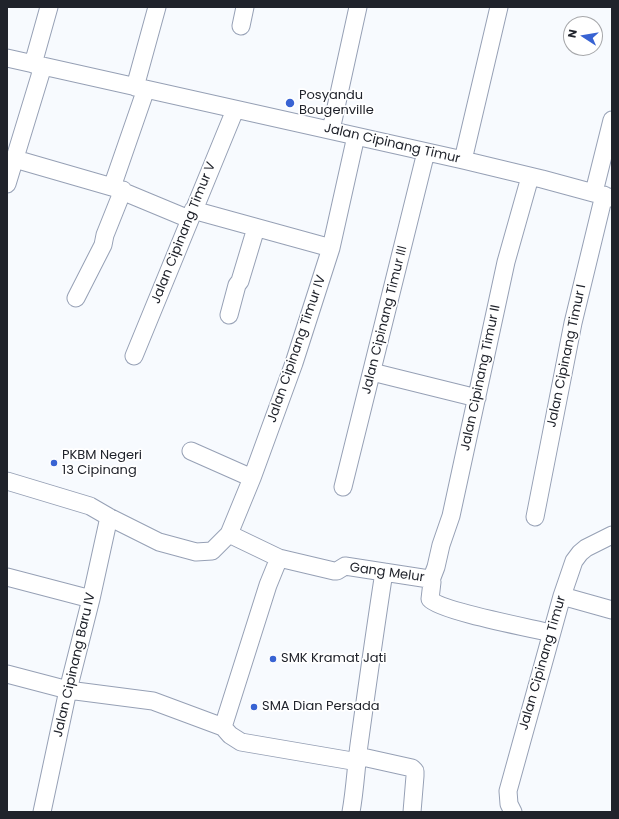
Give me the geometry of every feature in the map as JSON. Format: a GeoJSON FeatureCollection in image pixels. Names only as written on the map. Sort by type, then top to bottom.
{"type":"FeatureCollection","features":[{"type":"Feature","properties":{"kind":"street"},"geometry":{"type":"LineString","coordinates":[[7,184],[15,159],[38,65],[49,7]]}},
{"type":"Feature","properties":{"kind":"street"},"geometry":{"type":"LineString","coordinates":[[76,298],[103,245],[118,188],[157,7]]}},
{"type":"Feature","properties":{"kind":"street"},"geometry":{"type":"LineString","coordinates":[[241,26],[245,7]]}},
{"type":"Feature","properties":{"kind":"street"},"geometry":{"type":"LineString","coordinates":[[331,130],[358,7]]}},
{"type":"Feature","properties":{"kind":"street"},"geometry":{"type":"LineString","coordinates":[[463,160],[499,7]]}},
{"type":"Feature","properties":{"kind":"street","name":"Jalan Cipinang Timur"},"geometry":{"type":"LineString","coordinates":[[7,58],[463,160],[603,195]]}},
{"type":"Feature","properties":{"kind":"street","name":"Jalan Cipinang Timur V"},"geometry":{"type":"LineString","coordinates":[[134,356],[191,214],[235,110]]}},
{"type":"Feature","properties":{"kind":"street","name":"Jalan Cipinang Timur I"},"geometry":{"type":"LineString","coordinates":[[535,517],[573,323],[603,195],[612,120]]}},
{"type":"Feature","properties":{"kind":"street","name":"Jalan Cipinang Timur IV"},"geometry":{"type":"LineString","coordinates":[[109,517],[159,542],[196,552],[212,552],[229,534],[252,478],[294,363],[331,248],[356,136]]}},
{"type":"Feature","properties":{"kind":"street","name":"Jalan Cipinang Timur III"},"geometry":{"type":"LineString","coordinates":[[343,487],[426,152]]}},
{"type":"Feature","properties":{"kind":"street"},"geometry":{"type":"LineString","coordinates":[[15,159],[118,188],[191,214],[256,228],[331,248]]}},
{"type":"Feature","properties":{"kind":"street","name":"Jalan Cipinang Timur II"},"geometry":{"type":"LineString","coordinates":[[431,580],[451,516],[506,262],[530,177]]}},
{"type":"Feature","properties":{"kind":"street"},"geometry":{"type":"LineString","coordinates":[[229,315],[237,285],[240,281],[256,228]]}},
{"type":"Feature","properties":{"kind":"street"},"geometry":{"type":"LineString","coordinates":[[372,372],[477,398]]}},
{"type":"Feature","properties":{"kind":"street"},"geometry":{"type":"LineString","coordinates":[[191,451],[252,478]]}},
{"type":"Feature","properties":{"kind":"street"},"geometry":{"type":"LineString","coordinates":[[7,481],[90,506],[109,517]]}},
{"type":"Feature","properties":{"kind":"street","name":"Jalan Cipinang Baru IV"},"geometry":{"type":"LineString","coordinates":[[42,812],[68,690],[91,599],[109,517]]}},
{"type":"Feature","properties":{"kind":"street","name":"Gang Melur"},"geometry":{"type":"LineString","coordinates":[[229,534],[279,558],[334,571],[337,571],[345,566],[431,580],[430,599],[436,603],[465,613],[551,634]]}},
{"type":"Feature","properties":{"kind":"street","name":"Jalan Cipinang Timur"},"geometry":{"type":"LineString","coordinates":[[513,812],[509,804],[508,791],[551,634],[574,561],[586,548],[612,535]]}},
{"type":"Feature","properties":{"kind":"street"},"geometry":{"type":"LineString","coordinates":[[223,727],[266,592],[279,558]]}},
{"type":"Feature","properties":{"kind":"street"},"geometry":{"type":"LineString","coordinates":[[351,812],[373,640],[384,572]]}},
{"type":"Feature","properties":{"kind":"street"},"geometry":{"type":"LineString","coordinates":[[7,577],[91,599]]}},
{"type":"Feature","properties":{"kind":"street"},"geometry":{"type":"LineString","coordinates":[[562,596],[612,610]]}},
{"type":"Feature","properties":{"kind":"street"},"geometry":{"type":"LineString","coordinates":[[7,674],[68,690],[153,701],[223,727],[230,735],[241,742],[412,768],[415,771],[415,776],[412,812]]}},
{"type":"Feature","properties":{"kind":"place","name":"Posyandu Bougenville"},"geometry":{"type":"Point","coordinates":[290,103]}},
{"type":"Feature","properties":{"kind":"place","name":"PKBM Negeri 13 Cipinang"},"geometry":{"type":"Point","coordinates":[54,463]}},
{"type":"Feature","properties":{"kind":"place","name":"SMK Kramat Jati"},"geometry":{"type":"Point","coordinates":[273,659]}},
{"type":"Feature","properties":{"kind":"place","name":"SMA Dian Persada"},"geometry":{"type":"Point","coordinates":[254,707]}}]}
